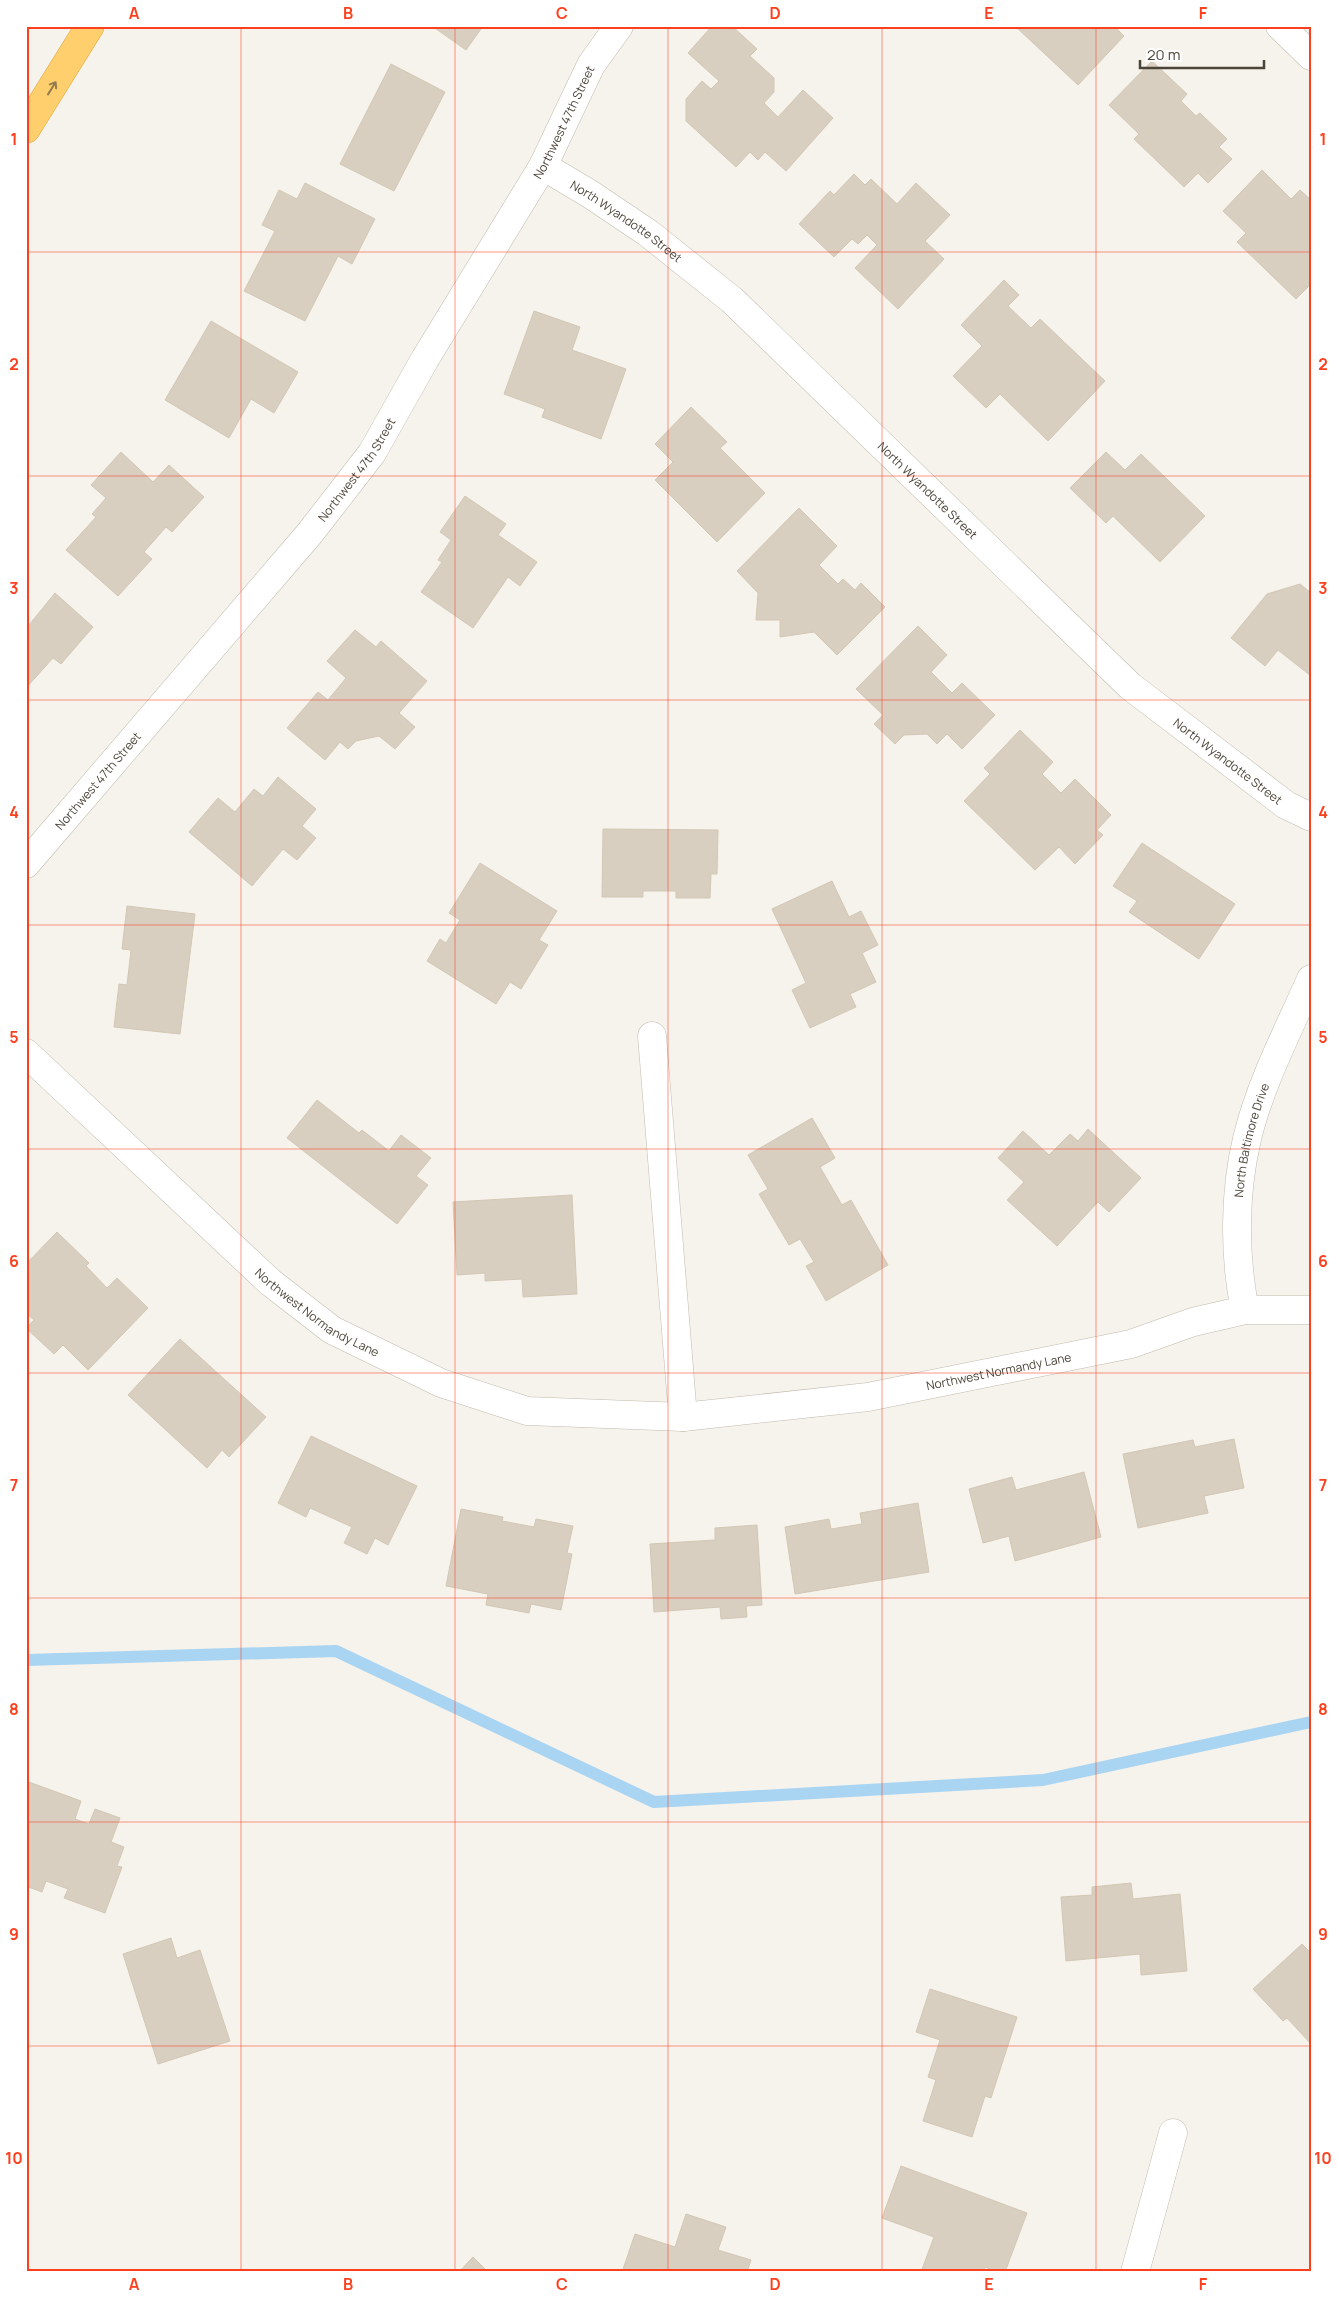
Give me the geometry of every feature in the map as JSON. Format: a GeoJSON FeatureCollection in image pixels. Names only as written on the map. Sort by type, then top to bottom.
{"type":"FeatureCollection","features":[{"type":"Feature","properties":{"kind":"highway"},"geometry":{"type":"LineString","coordinates":[[26,129],[90,26]]}},
{"type":"Feature","properties":{"kind":"street","name":"Northwest 47th Street"},"geometry":{"type":"LineString","coordinates":[[26,864],[310,533],[372,453],[425,359],[542,166],[591,64],[619,26]]}},
{"type":"Feature","properties":{"kind":"street"},"geometry":{"type":"LineString","coordinates":[[1280,26],[1311,56]]}},
{"type":"Feature","properties":{"kind":"street","name":"North Wyandotte Street"},"geometry":{"type":"LineString","coordinates":[[542,166],[590,194],[648,233],[732,300],[1130,686],[1286,805],[1311,817]]}},
{"type":"Feature","properties":{"kind":"street","name":"North Baltimore Drive"},"geometry":{"type":"LineString","coordinates":[[1245,1310],[1238,1277],[1239,1195],[1247,1140],[1264,1086],[1311,979]]}},
{"type":"Feature","properties":{"kind":"street"},"geometry":{"type":"LineString","coordinates":[[652,1036],[684,1417]]}},
{"type":"Feature","properties":{"kind":"street","name":"Northwest Normandy Lane"},"geometry":{"type":"LineString","coordinates":[[26,1053],[270,1282],[332,1330],[441,1383],[526,1411],[684,1417],[868,1397],[1131,1344],[1193,1322],[1245,1310],[1311,1310]]}},
{"type":"Feature","properties":{"kind":"street"},"geometry":{"type":"LineString","coordinates":[[1135,2272],[1173,2133]]}},
{"type":"Feature","properties":{"kind":"building"},"geometry":{"type":"Polygon","coordinates":[[[432,26],[483,26],[466,50],[432,26]]]}},
{"type":"Feature","properties":{"kind":"building"},"geometry":{"type":"Polygon","coordinates":[[[712,26],[732,26],[757,49],[750,56],[774,78],[774,92],[764,103],[778,117],[803,90],[833,118],[786,171],[765,152],[758,160],[750,152],[736,167],[686,121],[686,99],[702,81],[711,89],[719,81],[688,53],[712,26]]]}},
{"type":"Feature","properties":{"kind":"building"},"geometry":{"type":"Polygon","coordinates":[[[1015,26],[1114,26],[1124,36],[1078,85],[1015,26]]]}},
{"type":"Feature","properties":{"kind":"building"},"geometry":{"type":"Polygon","coordinates":[[[1152,61],[1187,94],[1181,101],[1196,116],[1200,113],[1227,139],[1219,147],[1232,159],[1208,183],[1198,173],[1184,187],[1134,139],[1139,134],[1109,105],[1152,61]]]}},
{"type":"Feature","properties":{"kind":"building"},"geometry":{"type":"Polygon","coordinates":[[[391,64],[445,92],[394,191],[340,164],[391,64]]]}},
{"type":"Feature","properties":{"kind":"building"},"geometry":{"type":"Polygon","coordinates":[[[1262,170],[1291,199],[1300,190],[1311,200],[1311,284],[1296,299],[1237,242],[1246,233],[1223,211],[1262,170]]]}},
{"type":"Feature","properties":{"kind":"building"},"geometry":{"type":"Polygon","coordinates":[[[854,174],[865,185],[871,179],[897,204],[916,183],[950,215],[925,241],[944,259],[898,309],[855,268],[877,245],[867,235],[858,244],[852,239],[834,257],[799,224],[830,191],[834,195],[854,174]]]}},
{"type":"Feature","properties":{"kind":"building"},"geometry":{"type":"Polygon","coordinates":[[[305,183],[375,219],[352,264],[338,256],[305,321],[244,291],[275,231],[262,225],[279,190],[297,199],[305,183]]]}},
{"type":"Feature","properties":{"kind":"building"},"geometry":{"type":"Polygon","coordinates":[[[1004,280],[1019,295],[1008,306],[1031,328],[1040,319],[1105,381],[1048,441],[1000,394],[986,408],[953,376],[982,346],[961,325],[1004,280]]]}},
{"type":"Feature","properties":{"kind":"building"},"geometry":{"type":"Polygon","coordinates":[[[534,311],[580,327],[572,350],[626,369],[601,439],[542,417],[545,409],[504,394],[534,311]]]}},
{"type":"Feature","properties":{"kind":"building"},"geometry":{"type":"Polygon","coordinates":[[[211,321],[298,372],[274,413],[251,399],[229,438],[165,400],[211,321]]]}},
{"type":"Feature","properties":{"kind":"building"},"geometry":{"type":"Polygon","coordinates":[[[691,407],[727,442],[720,448],[765,493],[717,542],[655,480],[673,462],[655,444],[691,407]]]}},
{"type":"Feature","properties":{"kind":"building"},"geometry":{"type":"Polygon","coordinates":[[[121,452],[153,482],[169,465],[204,497],[172,532],[166,527],[144,552],[152,559],[118,596],[66,550],[96,517],[92,514],[106,498],[91,485],[121,452]]]}},
{"type":"Feature","properties":{"kind":"building"},"geometry":{"type":"Polygon","coordinates":[[[1106,452],[1125,470],[1141,454],[1205,516],[1160,562],[1113,516],[1106,523],[1070,488],[1106,452]]]}},
{"type":"Feature","properties":{"kind":"building"},"geometry":{"type":"Polygon","coordinates":[[[465,496],[506,524],[498,535],[537,562],[520,586],[508,577],[473,628],[421,592],[442,562],[438,560],[451,540],[440,532],[465,496]]]}},
{"type":"Feature","properties":{"kind":"building"},"geometry":{"type":"Polygon","coordinates":[[[799,508],[837,546],[819,565],[838,584],[843,579],[855,590],[861,583],[885,607],[837,655],[814,632],[780,637],[780,620],[756,620],[758,593],[737,571],[799,508]]]}},
{"type":"Feature","properties":{"kind":"building"},"geometry":{"type":"Polygon","coordinates":[[[1300,584],[1311,593],[1311,676],[1278,650],[1265,666],[1231,638],[1267,594],[1300,584]]]}},
{"type":"Feature","properties":{"kind":"building"},"geometry":{"type":"Polygon","coordinates":[[[55,593],[93,627],[61,664],[53,658],[26,688],[26,622],[29,625],[55,593]]]}},
{"type":"Feature","properties":{"kind":"building"},"geometry":{"type":"Polygon","coordinates":[[[918,626],[947,655],[931,672],[952,693],[962,683],[995,715],[962,749],[947,734],[937,744],[927,734],[904,735],[895,744],[874,724],[883,715],[856,689],[918,626]]]}},
{"type":"Feature","properties":{"kind":"building"},"geometry":{"type":"Polygon","coordinates":[[[355,630],[376,647],[381,641],[427,681],[399,713],[415,727],[395,749],[379,736],[356,741],[348,749],[340,742],[325,760],[287,728],[318,692],[328,700],[346,678],[327,661],[355,630]]]}},
{"type":"Feature","properties":{"kind":"building"},"geometry":{"type":"Polygon","coordinates":[[[1020,730],[1053,762],[1042,774],[1061,793],[1075,779],[1111,815],[1097,830],[1103,835],[1075,864],[1059,847],[1035,870],[964,801],[990,774],[984,768],[1020,730]]]}},
{"type":"Feature","properties":{"kind":"building"},"geometry":{"type":"Polygon","coordinates":[[[278,777],[316,809],[302,826],[316,838],[297,860],[283,849],[252,886],[189,832],[218,798],[235,812],[254,789],[263,796],[278,777]]]}},
{"type":"Feature","properties":{"kind":"building"},"geometry":{"type":"Polygon","coordinates":[[[603,829],[718,830],[717,874],[711,874],[710,898],[676,898],[676,891],[643,891],[643,897],[602,897],[603,829]]]}},
{"type":"Feature","properties":{"kind":"building"},"geometry":{"type":"Polygon","coordinates":[[[1142,843],[1235,904],[1199,959],[1129,912],[1137,901],[1113,886],[1142,843]]]}},
{"type":"Feature","properties":{"kind":"building"},"geometry":{"type":"Polygon","coordinates":[[[480,863],[557,911],[539,940],[548,945],[521,989],[510,982],[496,1004],[427,961],[440,939],[446,943],[460,920],[449,913],[480,863]]]}},
{"type":"Feature","properties":{"kind":"building"},"geometry":{"type":"Polygon","coordinates":[[[832,881],[849,917],[861,911],[878,945],[862,953],[876,982],[850,994],[856,1007],[810,1028],[792,990],[806,983],[772,909],[832,881]]]}},
{"type":"Feature","properties":{"kind":"building"},"geometry":{"type":"Polygon","coordinates":[[[127,906],[195,914],[180,1034],[114,1027],[119,984],[127,985],[131,950],[122,949],[127,906]]]}},
{"type":"Feature","properties":{"kind":"building"},"geometry":{"type":"Polygon","coordinates":[[[317,1100],[359,1133],[362,1130],[389,1151],[401,1135],[431,1158],[416,1176],[428,1185],[397,1224],[287,1138],[317,1100]]]}},
{"type":"Feature","properties":{"kind":"building"},"geometry":{"type":"Polygon","coordinates":[[[812,1118],[835,1158],[820,1167],[842,1205],[851,1200],[888,1265],[826,1301],[806,1266],[814,1262],[800,1239],[789,1245],[759,1194],[768,1189],[748,1155],[812,1118]]]}},
{"type":"Feature","properties":{"kind":"building"},"geometry":{"type":"Polygon","coordinates":[[[1088,1129],[1141,1178],[1109,1212],[1098,1202],[1057,1246],[1007,1200],[1024,1182],[998,1158],[1023,1131],[1049,1155],[1070,1134],[1078,1141],[1088,1129]]]}},
{"type":"Feature","properties":{"kind":"building"},"geometry":{"type":"Polygon","coordinates":[[[572,1195],[577,1294],[523,1297],[522,1279],[485,1281],[485,1273],[457,1275],[453,1202],[572,1195]]]}},
{"type":"Feature","properties":{"kind":"building"},"geometry":{"type":"Polygon","coordinates":[[[57,1232],[89,1263],[86,1266],[107,1288],[117,1278],[148,1308],[88,1370],[63,1345],[54,1354],[26,1328],[34,1320],[26,1313],[26,1264],[57,1232]]]}},
{"type":"Feature","properties":{"kind":"building"},"geometry":{"type":"Polygon","coordinates":[[[180,1339],[266,1417],[229,1457],[222,1450],[207,1468],[128,1395],[180,1339]]]}},
{"type":"Feature","properties":{"kind":"building"},"geometry":{"type":"Polygon","coordinates":[[[311,1436],[417,1486],[388,1545],[375,1538],[367,1554],[344,1543],[352,1527],[310,1508],[306,1517],[278,1503],[311,1436]]]}},
{"type":"Feature","properties":{"kind":"building"},"geometry":{"type":"Polygon","coordinates":[[[1234,1439],[1244,1488],[1204,1496],[1208,1513],[1138,1528],[1123,1454],[1193,1440],[1195,1447],[1234,1439]]]}},
{"type":"Feature","properties":{"kind":"building"},"geometry":{"type":"Polygon","coordinates":[[[1084,1472],[1101,1537],[1015,1561],[1009,1536],[983,1543],[969,1489],[1012,1477],[1016,1490],[1084,1472]]]}},
{"type":"Feature","properties":{"kind":"building"},"geometry":{"type":"Polygon","coordinates":[[[918,1503],[929,1572],[795,1594],[785,1527],[829,1519],[831,1529],[862,1524],[860,1513],[918,1503]]]}},
{"type":"Feature","properties":{"kind":"building"},"geometry":{"type":"Polygon","coordinates":[[[461,1509],[503,1517],[502,1521],[534,1527],[536,1519],[573,1526],[567,1553],[572,1554],[561,1610],[531,1604],[529,1613],[486,1605],[488,1594],[446,1586],[461,1509]]]}},
{"type":"Feature","properties":{"kind":"building"},"geometry":{"type":"Polygon","coordinates":[[[757,1525],[762,1605],[746,1606],[747,1617],[721,1619],[720,1607],[654,1612],[650,1544],[715,1540],[715,1528],[757,1525]]]}},
{"type":"Feature","properties":{"kind":"building"},"geometry":{"type":"Polygon","coordinates":[[[26,1781],[81,1801],[75,1819],[89,1824],[95,1809],[120,1818],[111,1842],[124,1847],[117,1866],[122,1867],[105,1913],[64,1898],[68,1889],[46,1881],[42,1892],[26,1886],[26,1781]]]}},
{"type":"Feature","properties":{"kind":"building"},"geometry":{"type":"Polygon","coordinates":[[[1131,1883],[1133,1899],[1180,1894],[1187,1971],[1141,1975],[1140,1954],[1066,1961],[1061,1897],[1092,1895],[1092,1887],[1131,1883]]]}},
{"type":"Feature","properties":{"kind":"building"},"geometry":{"type":"Polygon","coordinates":[[[171,1938],[177,1958],[200,1950],[230,2041],[158,2064],[123,1954],[171,1938]]]}},
{"type":"Feature","properties":{"kind":"building"},"geometry":{"type":"Polygon","coordinates":[[[1302,1944],[1311,1953],[1311,2044],[1287,2018],[1283,2021],[1253,1989],[1302,1944]]]}},
{"type":"Feature","properties":{"kind":"building"},"geometry":{"type":"Polygon","coordinates":[[[930,1989],[1017,2017],[991,2098],[985,2096],[972,2137],[923,2121],[936,2080],[928,2077],[940,2040],[916,2032],[930,1989]]]}},
{"type":"Feature","properties":{"kind":"building"},"geometry":{"type":"Polygon","coordinates":[[[901,2166],[1027,2213],[1005,2272],[997,2272],[985,2267],[984,2272],[921,2272],[934,2237],[882,2218],[901,2166]]]}},
{"type":"Feature","properties":{"kind":"building"},"geometry":{"type":"Polygon","coordinates":[[[686,2214],[726,2227],[718,2250],[751,2260],[747,2272],[622,2272],[635,2234],[675,2247],[686,2214]]]}},
{"type":"Feature","properties":{"kind":"building"},"geometry":{"type":"Polygon","coordinates":[[[473,2257],[488,2272],[459,2272],[473,2257]]]}},
{"type":"Feature","properties":{"kind":"waterway"},"geometry":{"type":"LineString","coordinates":[[26,1660],[336,1651],[654,1802],[1043,1780],[1311,1722]]}}]}
